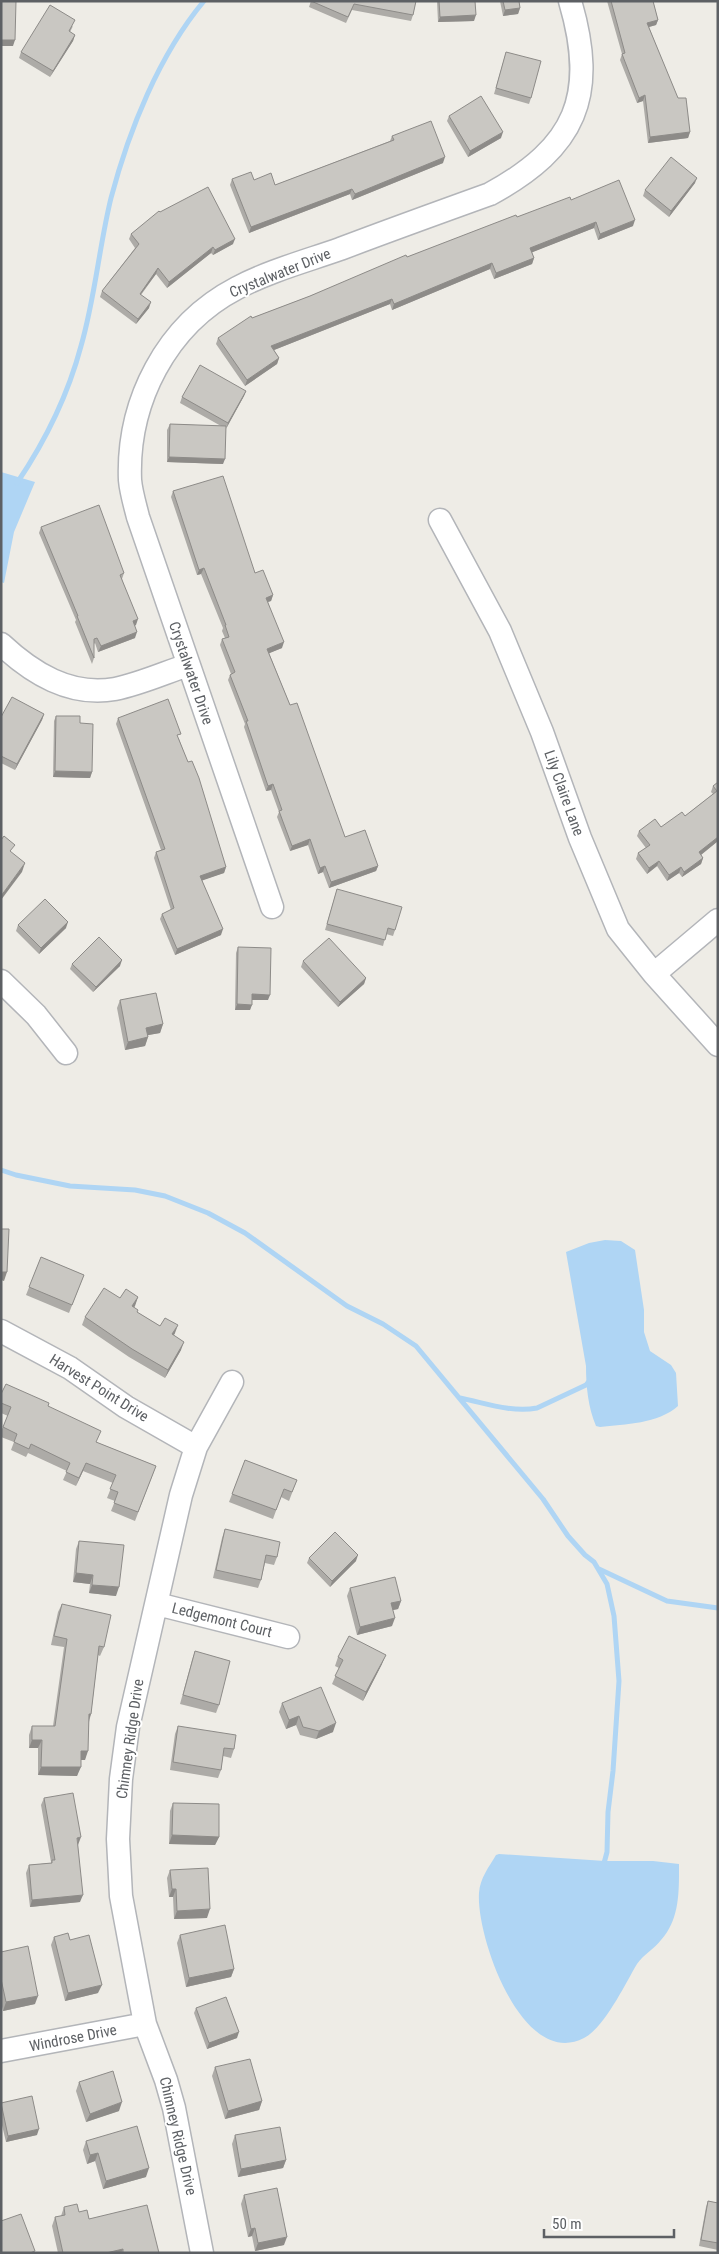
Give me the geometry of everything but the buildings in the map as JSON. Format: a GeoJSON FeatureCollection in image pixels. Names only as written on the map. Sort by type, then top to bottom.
{"type":"FeatureCollection","features":[{"type":"Feature","properties":{"kind":"street","name":"Crystalwater Drive"},"geometry":{"type":"LineString","coordinates":[[272,907],[138,517],[130,482],[132,438],[137,413],[146,387],[156,367],[182,331],[213,303],[236,288],[490,194],[516,180],[534,165],[564,134],[574,115],[582,62],[580,42],[570,1]]}},
{"type":"Feature","properties":{"kind":"street","name":"Lily Claire Lane"},"geometry":{"type":"LineString","coordinates":[[440,520],[500,631],[542,732],[580,838],[618,929],[654,974],[718,1045]]}},
{"type":"Feature","properties":{"kind":"street"},"geometry":{"type":"LineString","coordinates":[[1,644],[33,671],[53,682],[91,690],[114,689],[188,665]]}},
{"type":"Feature","properties":{"kind":"street"},"geometry":{"type":"LineString","coordinates":[[654,974],[718,920]]}},
{"type":"Feature","properties":{"kind":"street"},"geometry":{"type":"LineString","coordinates":[[1,981],[36,1015],[66,1053]]}},
{"type":"Feature","properties":{"kind":"street","name":"Harvest Point Drive"},"geometry":{"type":"LineString","coordinates":[[1,1331],[70,1368],[126,1406],[196,1447]]}},
{"type":"Feature","properties":{"kind":"street","name":"Chimney Ridge Drive"},"geometry":{"type":"LineString","coordinates":[[202,2253],[174,2108],[166,2080],[144,2024],[121,1896],[118,1839],[121,1779],[128,1727],[181,1495],[196,1447],[232,1382]]}},
{"type":"Feature","properties":{"kind":"street","name":"Ledgemont Court"},"geometry":{"type":"LineString","coordinates":[[157,1604],[288,1636]]}},
{"type":"Feature","properties":{"kind":"street","name":"Windrose Drive"},"geometry":{"type":"LineString","coordinates":[[1,2052],[144,2024]]}},
{"type":"Feature","properties":{"kind":"water"},"geometry":{"type":"Polygon","coordinates":[[[1,472],[35,482],[14,532],[4,583],[1,582],[1,472]]]}},
{"type":"Feature","properties":{"kind":"water"},"geometry":{"type":"Polygon","coordinates":[[[605,1240],[621,1241],[635,1250],[644,1310],[644,1332],[650,1351],[671,1365],[676,1373],[678,1406],[670,1412],[651,1420],[600,1427],[596,1426],[589,1404],[586,1366],[566,1252],[589,1243],[605,1240]]]}},
{"type":"Feature","properties":{"kind":"water"},"geometry":{"type":"Polygon","coordinates":[[[496,1855],[605,1861],[653,1861],[679,1864],[677,1904],[672,1923],[658,1943],[637,1964],[607,2015],[584,2038],[562,2043],[541,2035],[523,2018],[507,1994],[485,1938],[480,1913],[479,1893],[481,1882],[496,1855]]]}},
{"type":"Feature","properties":{"kind":"waterway"},"geometry":{"type":"LineString","coordinates":[[17,483],[47,434],[63,400],[76,364],[90,310],[111,198],[136,120],[147,94],[173,45],[204,1]]}},
{"type":"Feature","properties":{"kind":"waterway"},"geometry":{"type":"LineString","coordinates":[[1,1170],[70,1186],[135,1190],[165,1196],[208,1213],[245,1233],[347,1306],[383,1324],[416,1346],[543,1499],[568,1536],[594,1562],[607,1584],[614,1616],[619,1681],[613,1771],[608,1812],[607,1852],[603,1867]]}},
{"type":"Feature","properties":{"kind":"waterway"},"geometry":{"type":"LineString","coordinates":[[460,1398],[508,1408],[537,1408],[586,1385],[590,1380]]}},
{"type":"Feature","properties":{"kind":"waterway"},"geometry":{"type":"LineString","coordinates":[[599,1569],[667,1601],[718,1608]]}}]}
